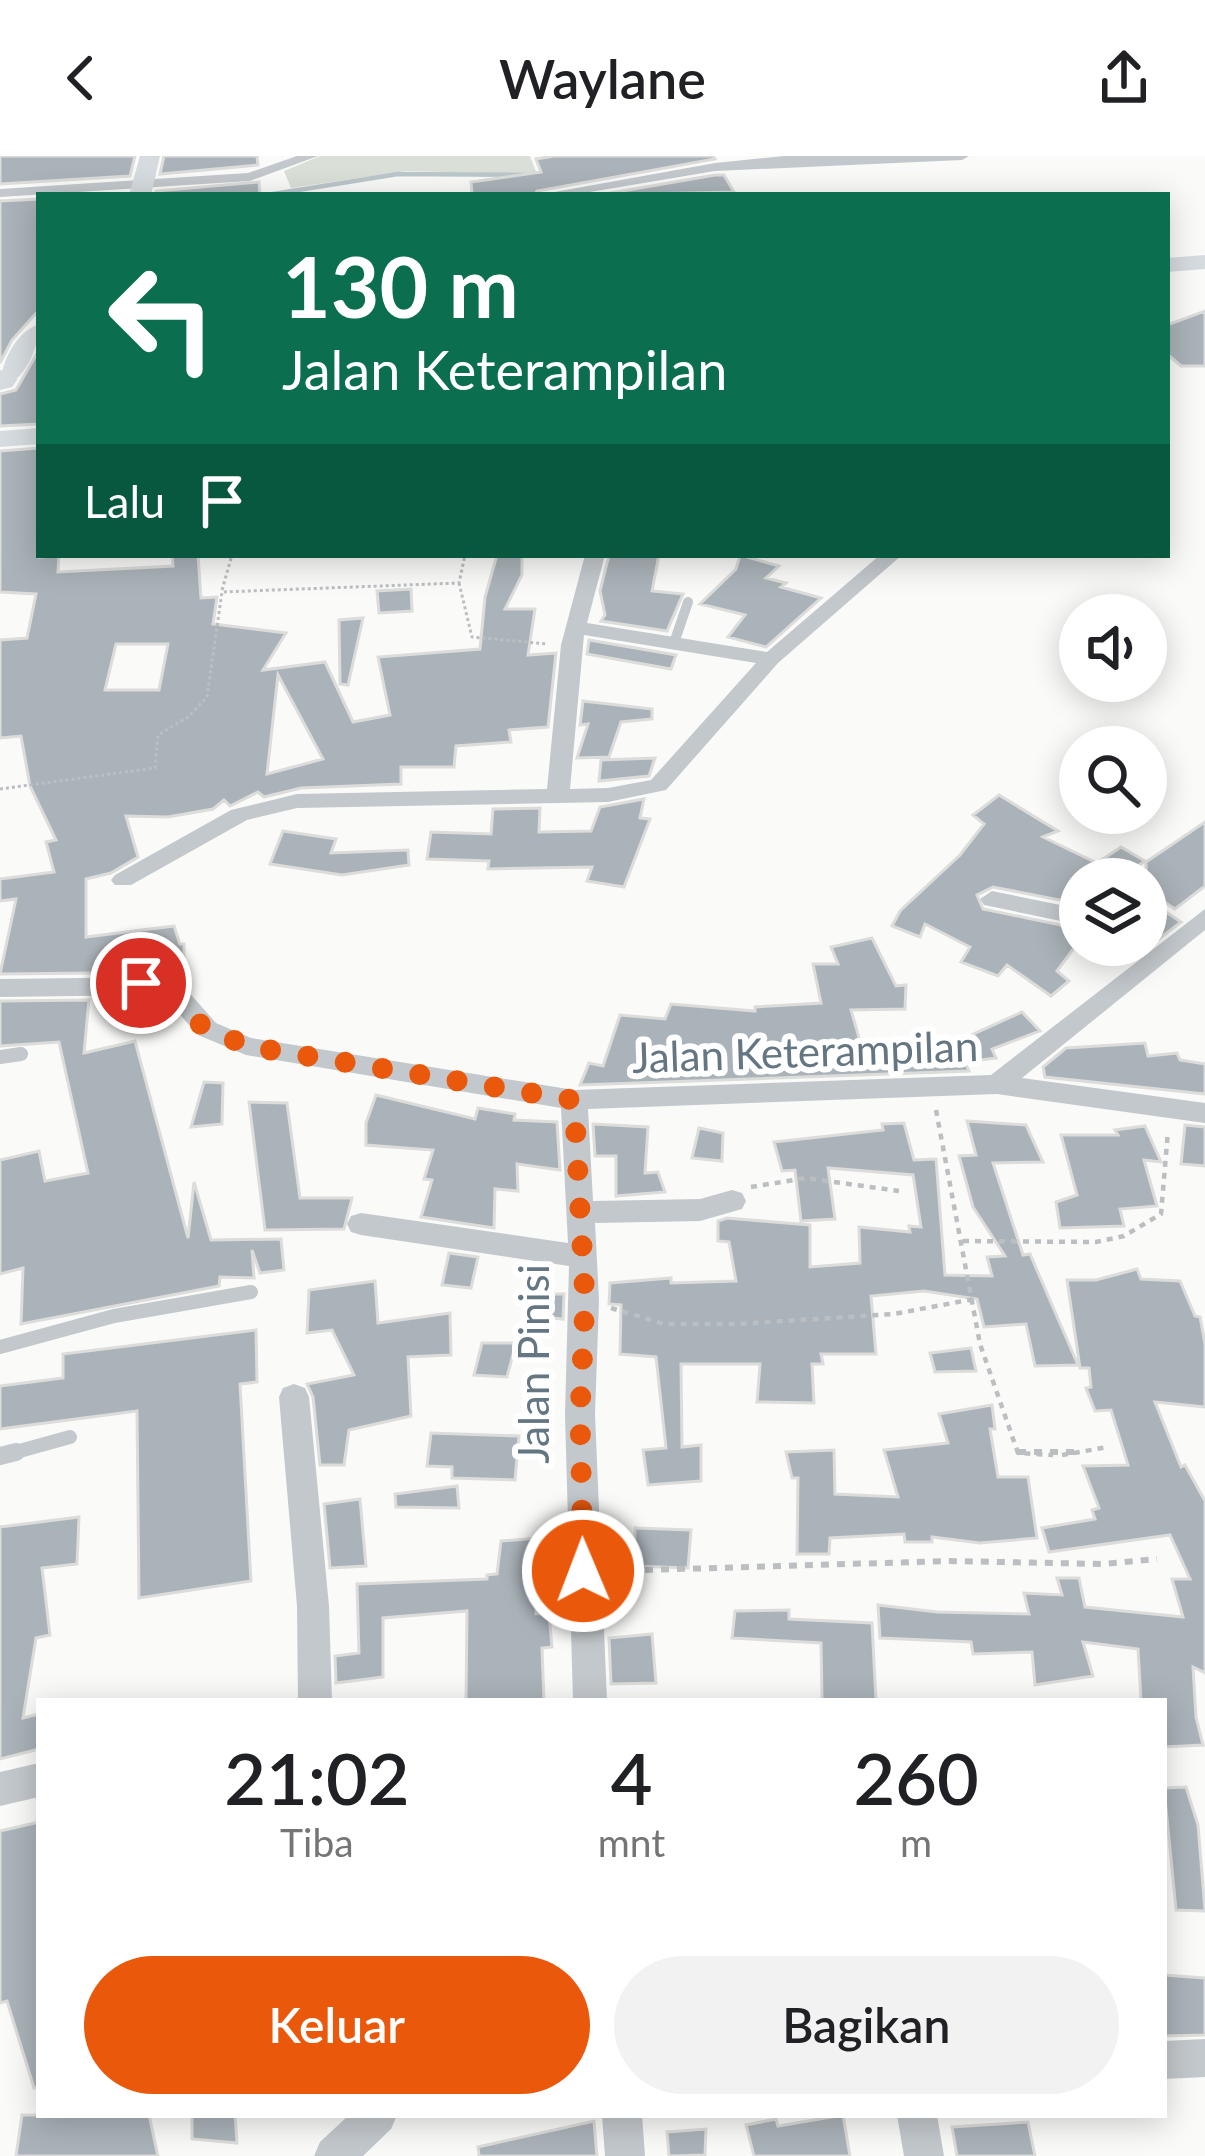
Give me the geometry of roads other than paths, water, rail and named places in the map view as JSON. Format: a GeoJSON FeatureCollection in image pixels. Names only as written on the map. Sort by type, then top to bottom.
{"type":"FeatureCollection","features":[{"type":"Feature","properties":{"kind":"street"},"geometry":{"type":"LineString","coordinates":[[142,189],[150,156]]}},
{"type":"Feature","properties":{"kind":"street"},"geometry":{"type":"LineString","coordinates":[[57,192],[142,189],[250,177],[311,156]]}},
{"type":"Feature","properties":{"kind":"street"},"geometry":{"type":"LineString","coordinates":[[563,192],[792,159],[962,156]]}},
{"type":"Feature","properties":{"kind":"street"},"geometry":{"type":"LineString","coordinates":[[0,194],[36,193]]}},
{"type":"Feature","properties":{"kind":"street"},"geometry":{"type":"LineString","coordinates":[[1170,265],[1205,262]]}},
{"type":"Feature","properties":{"kind":"street"},"geometry":{"type":"LineString","coordinates":[[0,381],[36,335]]}},
{"type":"Feature","properties":{"kind":"street"},"geometry":{"type":"LineString","coordinates":[[0,439],[36,436]]}},
{"type":"Feature","properties":{"kind":"street"},"geometry":{"type":"LineString","coordinates":[[558,796],[573,636],[594,558]]}},
{"type":"Feature","properties":{"kind":"street"},"geometry":{"type":"LineString","coordinates":[[123,880],[217,826],[263,807],[336,798],[608,795],[658,785],[771,659],[889,558]]}},
{"type":"Feature","properties":{"kind":"street"},"geometry":{"type":"LineString","coordinates":[[573,636],[675,640],[771,659]]}},
{"type":"Feature","properties":{"kind":"street"},"geometry":{"type":"LineString","coordinates":[[992,899],[1059,913]]}},
{"type":"Feature","properties":{"kind":"street"},"geometry":{"type":"LineString","coordinates":[[1167,940],[1205,916]]}},
{"type":"Feature","properties":{"kind":"street"},"geometry":{"type":"LineString","coordinates":[[997,1084],[1132,966]]}},
{"type":"Feature","properties":{"kind":"street","name":"Jalan Keterampilan"},"geometry":{"type":"LineString","coordinates":[[0,988],[160,986],[182,999],[198,1023],[246,1046],[574,1100],[997,1084],[1205,1113]]}},
{"type":"Feature","properties":{"kind":"street","name":"Jalan Pinisi"},"geometry":{"type":"LineString","coordinates":[[574,1100],[584,1256],[580,1414],[590,1698]]}},
{"type":"Feature","properties":{"kind":"street"},"geometry":{"type":"LineString","coordinates":[[582,1213],[700,1210],[732,1202]]}},
{"type":"Feature","properties":{"kind":"street"},"geometry":{"type":"LineString","coordinates":[[361,1223],[584,1256]]}},
{"type":"Feature","properties":{"kind":"street"},"geometry":{"type":"LineString","coordinates":[[294,1397],[313,1606],[315,1698]]}},
{"type":"Feature","properties":{"kind":"street"},"geometry":{"type":"LineString","coordinates":[[0,1789],[36,1781]]}},
{"type":"Feature","properties":{"kind":"street"},"geometry":{"type":"LineString","coordinates":[[1167,2060],[1205,2058]]}},
{"type":"Feature","properties":{"kind":"street"},"geometry":{"type":"LineString","coordinates":[[334,2156],[374,2118]]}},
{"type":"Feature","properties":{"kind":"street"},"geometry":{"type":"LineString","coordinates":[[622,2118],[625,2156]]}},
{"type":"Feature","properties":{"kind":"street"},"geometry":{"type":"LineString","coordinates":[[918,2118],[924,2156]]}},
{"type":"Feature","properties":{"kind":"lane"},"geometry":{"type":"LineString","coordinates":[[675,640],[688,602]]}},
{"type":"Feature","properties":{"kind":"lane"},"geometry":{"type":"LineString","coordinates":[[0,1057],[21,1054]]}},
{"type":"Feature","properties":{"kind":"lane"},"geometry":{"type":"LineString","coordinates":[[0,1347],[114,1316],[251,1292]]}},
{"type":"Feature","properties":{"kind":"lane"},"geometry":{"type":"LineString","coordinates":[[0,1456],[70,1437]]}},
{"type":"Feature","properties":{"kind":"waterway"},"geometry":{"type":"LineString","coordinates":[[286,192],[398,174],[528,175]]}}]}
